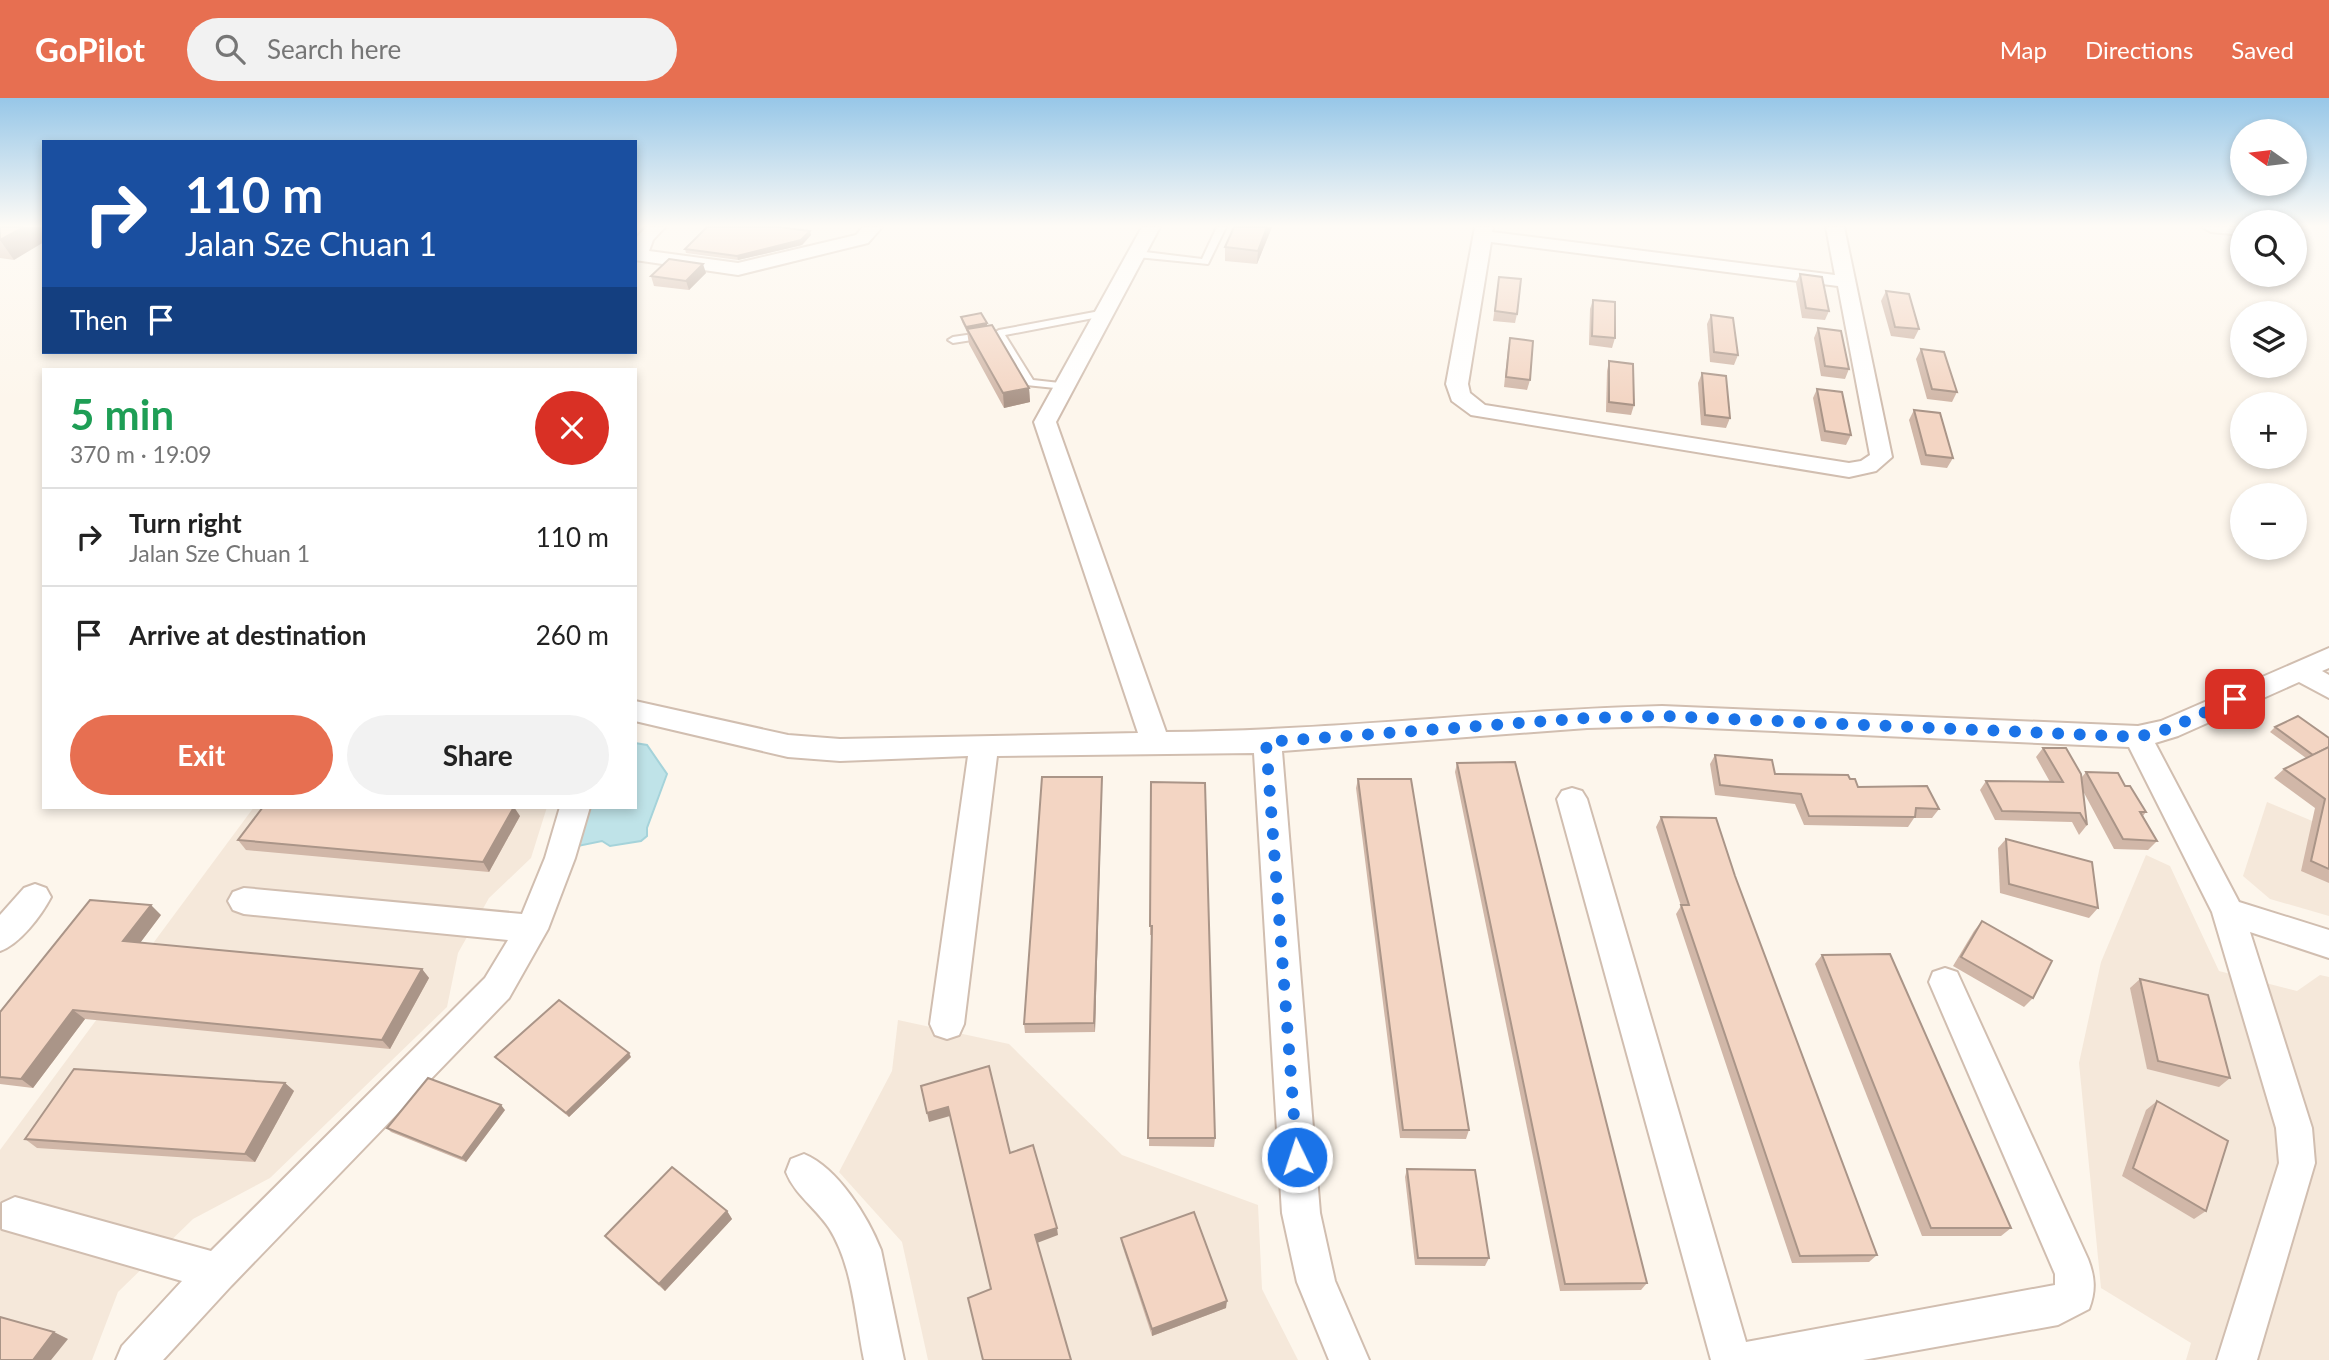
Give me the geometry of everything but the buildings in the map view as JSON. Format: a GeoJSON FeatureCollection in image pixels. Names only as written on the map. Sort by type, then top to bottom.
{"type":"FeatureCollection","features":[{"type":"Feature","properties":{"kind":"street"},"geometry":{"type":"LineString","coordinates":[[1120,286],[1045,422],[1156,743]]}},
{"type":"Feature","properties":{"kind":"street"},"geometry":{"type":"LineString","coordinates":[[1474,286],[1457,384],[1460,396],[1479,410],[1849,470],[1868,466],[1881,457],[1849,286]]}},
{"type":"Feature","properties":{"kind":"street"},"geometry":{"type":"LineString","coordinates":[[637,711],[788,746],[840,750],[984,745],[1266,742],[1587,718],[1662,716],[2138,737],[2168,729],[2329,657]]}},
{"type":"Feature","properties":{"kind":"street"},"geometry":{"type":"LineString","coordinates":[[2301,670],[2329,688]]}},
{"type":"Feature","properties":{"kind":"street"},"geometry":{"type":"LineString","coordinates":[[2138,737],[2228,912],[2294,1128],[2297,1163],[2237,1360]]}},
{"type":"Feature","properties":{"kind":"street"},"geometry":{"type":"LineString","coordinates":[[1266,742],[1301,1213],[1316,1282],[1349,1360]]}},
{"type":"Feature","properties":{"kind":"street"},"geometry":{"type":"LineString","coordinates":[[947,1024],[984,745]]}},
{"type":"Feature","properties":{"kind":"street"},"geometry":{"type":"LineString","coordinates":[[1572,799],[1731,1360]]}},
{"type":"Feature","properties":{"kind":"street"},"geometry":{"type":"LineString","coordinates":[[136,1360],[217,1272],[496,988],[532,929],[560,858],[574,809]]}},
{"type":"Feature","properties":{"kind":"street"},"geometry":{"type":"LineString","coordinates":[[0,937],[35,897]]}},
{"type":"Feature","properties":{"kind":"street"},"geometry":{"type":"LineString","coordinates":[[244,901],[532,929]]}},
{"type":"Feature","properties":{"kind":"street"},"geometry":{"type":"LineString","coordinates":[[2228,912],[2329,944]]}},
{"type":"Feature","properties":{"kind":"street"},"geometry":{"type":"LineString","coordinates":[[1751,1360],[2058,1305],[2075,1295],[2074,1273],[1945,982]]}},
{"type":"Feature","properties":{"kind":"street"},"geometry":{"type":"LineString","coordinates":[[804,1172],[841,1213],[862,1250],[884,1360]]}},
{"type":"Feature","properties":{"kind":"street"},"geometry":{"type":"LineString","coordinates":[[15,1216],[217,1272]]}},
{"type":"Feature","properties":{"kind":"lane"},"geometry":{"type":"LineString","coordinates":[[953,340],[1105,313]]}},
{"type":"Feature","properties":{"kind":"lane"},"geometry":{"type":"LineString","coordinates":[[999,333],[1030,383],[1065,386]]}},
{"type":"Feature","properties":{"kind":"shaded area"},"geometry":{"type":"Polygon","coordinates":[[[2267,802],[2329,828],[2329,916],[2270,899],[2243,876],[2267,802]]]}},
{"type":"Feature","properties":{"kind":"shaded area"},"geometry":{"type":"Polygon","coordinates":[[[253,809],[546,809],[531,858],[489,898],[458,953],[447,1007],[270,1178],[193,1219],[118,1292],[92,1360],[0,1360],[0,1150],[253,809]]]}},
{"type":"Feature","properties":{"kind":"shaded area"},"geometry":{"type":"Polygon","coordinates":[[[2146,855],[2170,866],[2219,971],[2297,991],[2320,975],[2329,977],[2329,1360],[2186,1360],[2191,1343],[2101,1288],[2079,1063],[2101,962],[2146,855]]]}},
{"type":"Feature","properties":{"kind":"shaded area"},"geometry":{"type":"Polygon","coordinates":[[[898,1020],[1009,1044],[1122,1155],[1258,1205],[1262,1289],[1298,1360],[928,1360],[902,1242],[839,1172],[892,1071],[898,1020]]]}},
{"type":"Feature","properties":{"kind":"water"},"geometry":{"type":"Polygon","coordinates":[[[637,743],[647,745],[667,774],[647,828],[647,836],[641,841],[610,846],[602,841],[578,846],[589,809],[637,809],[637,743]]]}},
{"type":"Feature","properties":{"kind":"route"},"geometry":{"type":"LineString","coordinates":[[1297,1157],[1266,742],[1587,718],[1662,716],[2138,737],[2168,729],[2235,699]]}}]}
